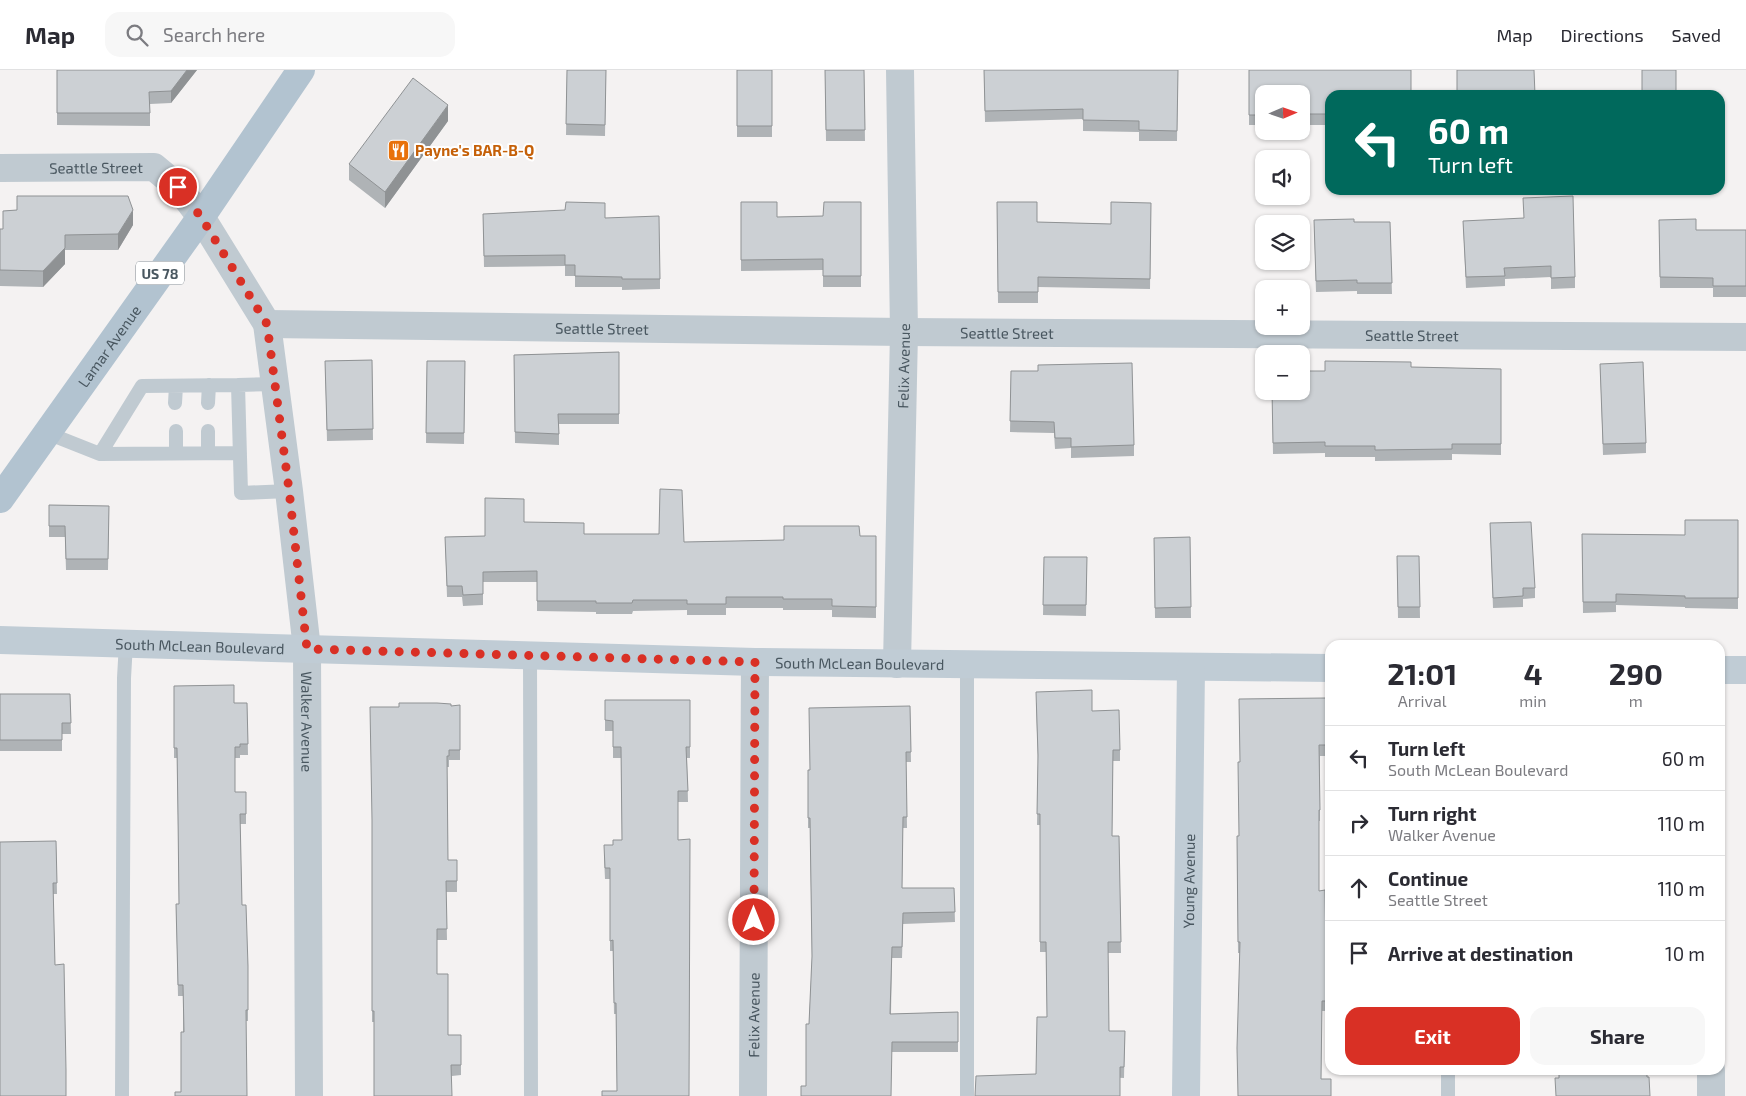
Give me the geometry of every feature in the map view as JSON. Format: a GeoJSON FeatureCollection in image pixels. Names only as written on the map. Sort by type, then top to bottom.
{"type":"FeatureCollection","features":[{"type":"Feature","properties":{"kind":"main road","name":"Lamar Avenue"},"geometry":{"type":"LineString","coordinates":[[0,499],[201,217],[301,70]]}},
{"type":"Feature","properties":{"kind":"main road","name":"South McLean Boulevard"},"geometry":{"type":"LineString","coordinates":[[0,640],[755,662],[1325,668]]}},
{"type":"Feature","properties":{"kind":"main road","name":"Young Avenue"},"geometry":{"type":"LineString","coordinates":[[1186,1096],[1191,667]]}},
{"type":"Feature","properties":{"kind":"main road"},"geometry":{"type":"LineString","coordinates":[[1725,670],[1746,670]]}},
{"type":"Feature","properties":{"kind":"street","name":"Felix Avenue"},"geometry":{"type":"LineString","coordinates":[[897,664],[904,332],[900,70]]}},
{"type":"Feature","properties":{"kind":"street","name":"Seattle Street"},"geometry":{"type":"LineString","coordinates":[[0,168],[154,167],[178,187],[201,217]]}},
{"type":"Feature","properties":{"kind":"street","name":"Walker Avenue"},"geometry":{"type":"LineString","coordinates":[[201,217],[267,324],[289,490],[307,649],[309,1096]]}},
{"type":"Feature","properties":{"kind":"street","name":"Seattle Street"},"geometry":{"type":"LineString","coordinates":[[267,324],[904,332],[1746,336]]}},
{"type":"Feature","properties":{"kind":"street","name":"Felix Avenue"},"geometry":{"type":"LineString","coordinates":[[753,1096],[755,662]]}},
{"type":"Feature","properties":{"kind":"street"},"geometry":{"type":"LineString","coordinates":[[1711,1075],[1711,1096]]}},
{"type":"Feature","properties":{"kind":"lane"},"geometry":{"type":"LineString","coordinates":[[100,454],[142,386],[275,384]]}},
{"type":"Feature","properties":{"kind":"lane"},"geometry":{"type":"LineString","coordinates":[[208,403],[209,385]]}},
{"type":"Feature","properties":{"kind":"lane"},"geometry":{"type":"LineString","coordinates":[[238,385],[241,493],[289,490]]}},
{"type":"Feature","properties":{"kind":"lane"},"geometry":{"type":"LineString","coordinates":[[175,403],[176,386]]}},
{"type":"Feature","properties":{"kind":"lane"},"geometry":{"type":"LineString","coordinates":[[176,431],[176,453]]}},
{"type":"Feature","properties":{"kind":"lane"},"geometry":{"type":"LineString","coordinates":[[208,432],[208,453]]}},
{"type":"Feature","properties":{"kind":"lane"},"geometry":{"type":"LineString","coordinates":[[47,433],[100,454],[240,453]]}},
{"type":"Feature","properties":{"kind":"lane"},"geometry":{"type":"LineString","coordinates":[[122,1096],[124,678],[126,643]]}},
{"type":"Feature","properties":{"kind":"lane"},"geometry":{"type":"LineString","coordinates":[[530,655],[531,1096]]}},
{"type":"Feature","properties":{"kind":"lane"},"geometry":{"type":"LineString","coordinates":[[967,665],[967,1096]]}},
{"type":"Feature","properties":{"kind":"lane"},"geometry":{"type":"LineString","coordinates":[[1448,1075],[1448,1096]]}},
{"type":"Feature","properties":{"kind":"building"},"geometry":{"type":"Polygon","coordinates":[[[57,70],[187,70],[171,91],[149,92],[150,113],[57,113],[57,70]]]}},
{"type":"Feature","properties":{"kind":"building"},"geometry":{"type":"Polygon","coordinates":[[[567,70],[606,70],[605,125],[566,124],[567,70]]]}},
{"type":"Feature","properties":{"kind":"building"},"geometry":{"type":"Polygon","coordinates":[[[737,70],[772,70],[772,126],[737,126],[737,70]]]}},
{"type":"Feature","properties":{"kind":"building"},"geometry":{"type":"Polygon","coordinates":[[[825,70],[864,70],[865,130],[826,130],[825,70]]]}},
{"type":"Feature","properties":{"kind":"building"},"geometry":{"type":"Polygon","coordinates":[[[984,70],[1178,70],[1177,131],[1139,130],[1139,121],[1083,120],[1083,109],[985,111],[984,70]]]}},
{"type":"Feature","properties":{"kind":"building"},"geometry":{"type":"Polygon","coordinates":[[[1249,70],[1411,70],[1411,90],[1325,90],[1325,114],[1310,114],[1310,85],[1255,85],[1255,115],[1249,115],[1249,70]]]}},
{"type":"Feature","properties":{"kind":"building"},"geometry":{"type":"Polygon","coordinates":[[[1457,70],[1534,70],[1535,90],[1457,90],[1457,70]]]}},
{"type":"Feature","properties":{"kind":"building"},"geometry":{"type":"Polygon","coordinates":[[[1642,70],[1676,70],[1676,90],[1642,90],[1642,70]]]}},
{"type":"Feature","properties":{"kind":"building","name":"Payne's BAR-B-Q"},"geometry":{"type":"Polygon","coordinates":[[[413,78],[448,105],[385,192],[349,164],[413,78]]]}},
{"type":"Feature","properties":{"kind":"building"},"geometry":{"type":"Polygon","coordinates":[[[17,196],[128,196],[133,210],[118,234],[65,235],[65,248],[43,271],[0,270],[0,229],[3,229],[3,211],[17,210],[17,196]]]}},
{"type":"Feature","properties":{"kind":"building"},"geometry":{"type":"Polygon","coordinates":[[[1573,196],[1575,277],[1551,278],[1551,266],[1504,268],[1505,276],[1466,277],[1463,221],[1524,218],[1523,198],[1573,196]]]}},
{"type":"Feature","properties":{"kind":"building"},"geometry":{"type":"Polygon","coordinates":[[[566,202],[605,203],[605,218],[659,216],[660,279],[575,276],[575,265],[565,265],[565,255],[484,256],[483,214],[565,210],[566,202]]]}},
{"type":"Feature","properties":{"kind":"building"},"geometry":{"type":"Polygon","coordinates":[[[741,202],[777,202],[777,217],[823,216],[824,202],[861,202],[861,276],[823,276],[823,259],[741,260],[741,202]]]}},
{"type":"Feature","properties":{"kind":"building"},"geometry":{"type":"Polygon","coordinates":[[[997,202],[1037,202],[1037,222],[1111,224],[1111,202],[1151,203],[1150,279],[1038,277],[1038,292],[998,292],[997,202]]]}},
{"type":"Feature","properties":{"kind":"building"},"geometry":{"type":"Polygon","coordinates":[[[1354,219],[1354,222],[1390,222],[1392,283],[1357,283],[1357,280],[1316,281],[1314,220],[1354,219]]]}},
{"type":"Feature","properties":{"kind":"building"},"geometry":{"type":"Polygon","coordinates":[[[1696,219],[1696,230],[1746,230],[1746,286],[1713,286],[1713,278],[1660,277],[1659,220],[1696,219]]]}},
{"type":"Feature","properties":{"kind":"building"},"geometry":{"type":"Polygon","coordinates":[[[619,352],[619,414],[558,414],[559,434],[515,432],[514,355],[619,352]]]}},
{"type":"Feature","properties":{"kind":"building"},"geometry":{"type":"Polygon","coordinates":[[[372,360],[373,429],[327,430],[325,361],[372,360]]]}},
{"type":"Feature","properties":{"kind":"building"},"geometry":{"type":"Polygon","coordinates":[[[427,361],[465,361],[464,433],[426,433],[427,361]]]}},
{"type":"Feature","properties":{"kind":"building"},"geometry":{"type":"Polygon","coordinates":[[[1325,361],[1411,362],[1411,367],[1501,369],[1501,444],[1452,444],[1452,449],[1375,450],[1375,446],[1325,446],[1325,442],[1273,443],[1272,400],[1310,400],[1310,371],[1325,371],[1325,361]]]}},
{"type":"Feature","properties":{"kind":"building"},"geometry":{"type":"Polygon","coordinates":[[[1643,362],[1646,443],[1603,444],[1600,364],[1643,362]]]}},
{"type":"Feature","properties":{"kind":"building"},"geometry":{"type":"Polygon","coordinates":[[[1132,363],[1134,445],[1071,447],[1071,438],[1055,438],[1054,422],[1010,421],[1011,371],[1038,371],[1038,365],[1132,363]]]}},
{"type":"Feature","properties":{"kind":"building"},"geometry":{"type":"Polygon","coordinates":[[[660,489],[682,490],[684,542],[784,540],[784,526],[859,526],[860,536],[876,536],[876,607],[832,606],[832,599],[783,599],[783,597],[726,597],[726,604],[687,604],[687,600],[633,600],[632,603],[537,601],[537,571],[483,572],[483,594],[463,595],[462,586],[447,586],[445,537],[485,536],[485,498],[524,499],[524,522],[584,523],[584,534],[659,534],[660,489]]]}},
{"type":"Feature","properties":{"kind":"building"},"geometry":{"type":"Polygon","coordinates":[[[49,505],[109,506],[108,559],[66,559],[65,526],[49,526],[49,505]]]}},
{"type":"Feature","properties":{"kind":"building"},"geometry":{"type":"Polygon","coordinates":[[[1685,520],[1738,520],[1738,598],[1685,598],[1685,596],[1616,594],[1616,602],[1583,602],[1582,534],[1685,535],[1685,520]]]}},
{"type":"Feature","properties":{"kind":"building"},"geometry":{"type":"Polygon","coordinates":[[[1531,522],[1535,588],[1523,588],[1523,596],[1493,598],[1490,523],[1531,522]]]}},
{"type":"Feature","properties":{"kind":"building"},"geometry":{"type":"Polygon","coordinates":[[[1190,537],[1191,607],[1155,608],[1154,538],[1190,537]]]}},
{"type":"Feature","properties":{"kind":"building"},"geometry":{"type":"Polygon","coordinates":[[[1397,556],[1419,556],[1420,607],[1398,607],[1397,556]]]}},
{"type":"Feature","properties":{"kind":"building"},"geometry":{"type":"Polygon","coordinates":[[[1044,557],[1087,557],[1086,605],[1043,605],[1044,557]]]}},
{"type":"Feature","properties":{"kind":"building"},"geometry":{"type":"Polygon","coordinates":[[[234,685],[234,703],[247,703],[248,744],[240,744],[240,747],[235,747],[235,792],[246,792],[246,814],[240,814],[242,905],[246,905],[248,966],[248,1010],[246,1010],[247,1096],[175,1096],[175,1092],[181,1092],[181,1032],[184,1032],[183,985],[178,985],[176,904],[179,904],[178,816],[177,748],[174,748],[174,686],[234,685]]]}},
{"type":"Feature","properties":{"kind":"building"},"geometry":{"type":"Polygon","coordinates":[[[1092,690],[1092,711],[1119,710],[1120,750],[1113,750],[1112,836],[1119,836],[1121,942],[1108,942],[1109,1031],[1125,1031],[1124,1067],[1120,1067],[1120,1096],[975,1096],[976,1076],[1036,1074],[1037,1017],[1047,1017],[1046,942],[1040,942],[1040,814],[1037,814],[1036,692],[1092,690]]]}},
{"type":"Feature","properties":{"kind":"building"},"geometry":{"type":"Polygon","coordinates":[[[0,694],[70,694],[71,723],[62,723],[62,740],[0,740],[0,694]]]}},
{"type":"Feature","properties":{"kind":"building"},"geometry":{"type":"Polygon","coordinates":[[[1325,698],[1325,745],[1319,745],[1319,891],[1325,890],[1325,1001],[1322,1001],[1321,1079],[1331,1079],[1331,1096],[1238,1096],[1237,1048],[1240,942],[1238,942],[1237,836],[1239,836],[1239,699],[1325,698]]]}},
{"type":"Feature","properties":{"kind":"building"},"geometry":{"type":"Polygon","coordinates":[[[605,700],[690,700],[690,747],[686,747],[688,791],[678,791],[678,840],[690,839],[689,1096],[602,1096],[602,1091],[617,1091],[613,940],[610,941],[610,868],[605,868],[604,845],[613,845],[613,840],[622,840],[621,747],[613,747],[613,721],[605,720],[605,700]]]}},
{"type":"Feature","properties":{"kind":"building"},"geometry":{"type":"Polygon","coordinates":[[[399,703],[460,705],[460,750],[449,750],[449,756],[447,756],[448,860],[457,860],[457,881],[446,881],[447,929],[437,929],[437,974],[448,974],[448,1035],[461,1035],[461,1065],[451,1065],[452,1096],[374,1096],[370,707],[399,707],[399,703]]]}},
{"type":"Feature","properties":{"kind":"building"},"geometry":{"type":"Polygon","coordinates":[[[910,706],[911,752],[906,752],[907,817],[903,817],[902,888],[954,888],[955,912],[903,913],[902,947],[892,947],[890,1014],[958,1012],[958,1042],[892,1042],[891,1096],[801,1096],[801,1086],[806,1086],[806,1024],[809,1024],[812,956],[810,818],[808,818],[808,770],[810,770],[809,708],[910,706]]]}},
{"type":"Feature","properties":{"kind":"building"},"geometry":{"type":"Polygon","coordinates":[[[56,841],[57,883],[53,883],[55,965],[64,964],[66,1096],[0,1096],[0,842],[56,841]]]}},
{"type":"Feature","properties":{"kind":"building"},"geometry":{"type":"Polygon","coordinates":[[[1559,1075],[1647,1075],[1649,1077],[1650,1096],[1556,1096],[1555,1078],[1559,1078],[1559,1075]]]}},
{"type":"Feature","properties":{"kind":"place","name":"Payne's BAR-B-Q"},"geometry":{"type":"Point","coordinates":[399,150]}},
{"type":"Feature","properties":{"kind":"route"},"geometry":{"type":"LineString","coordinates":[[178,187],[201,217],[267,324],[289,490],[307,649],[755,662],[754,920]]}}]}
